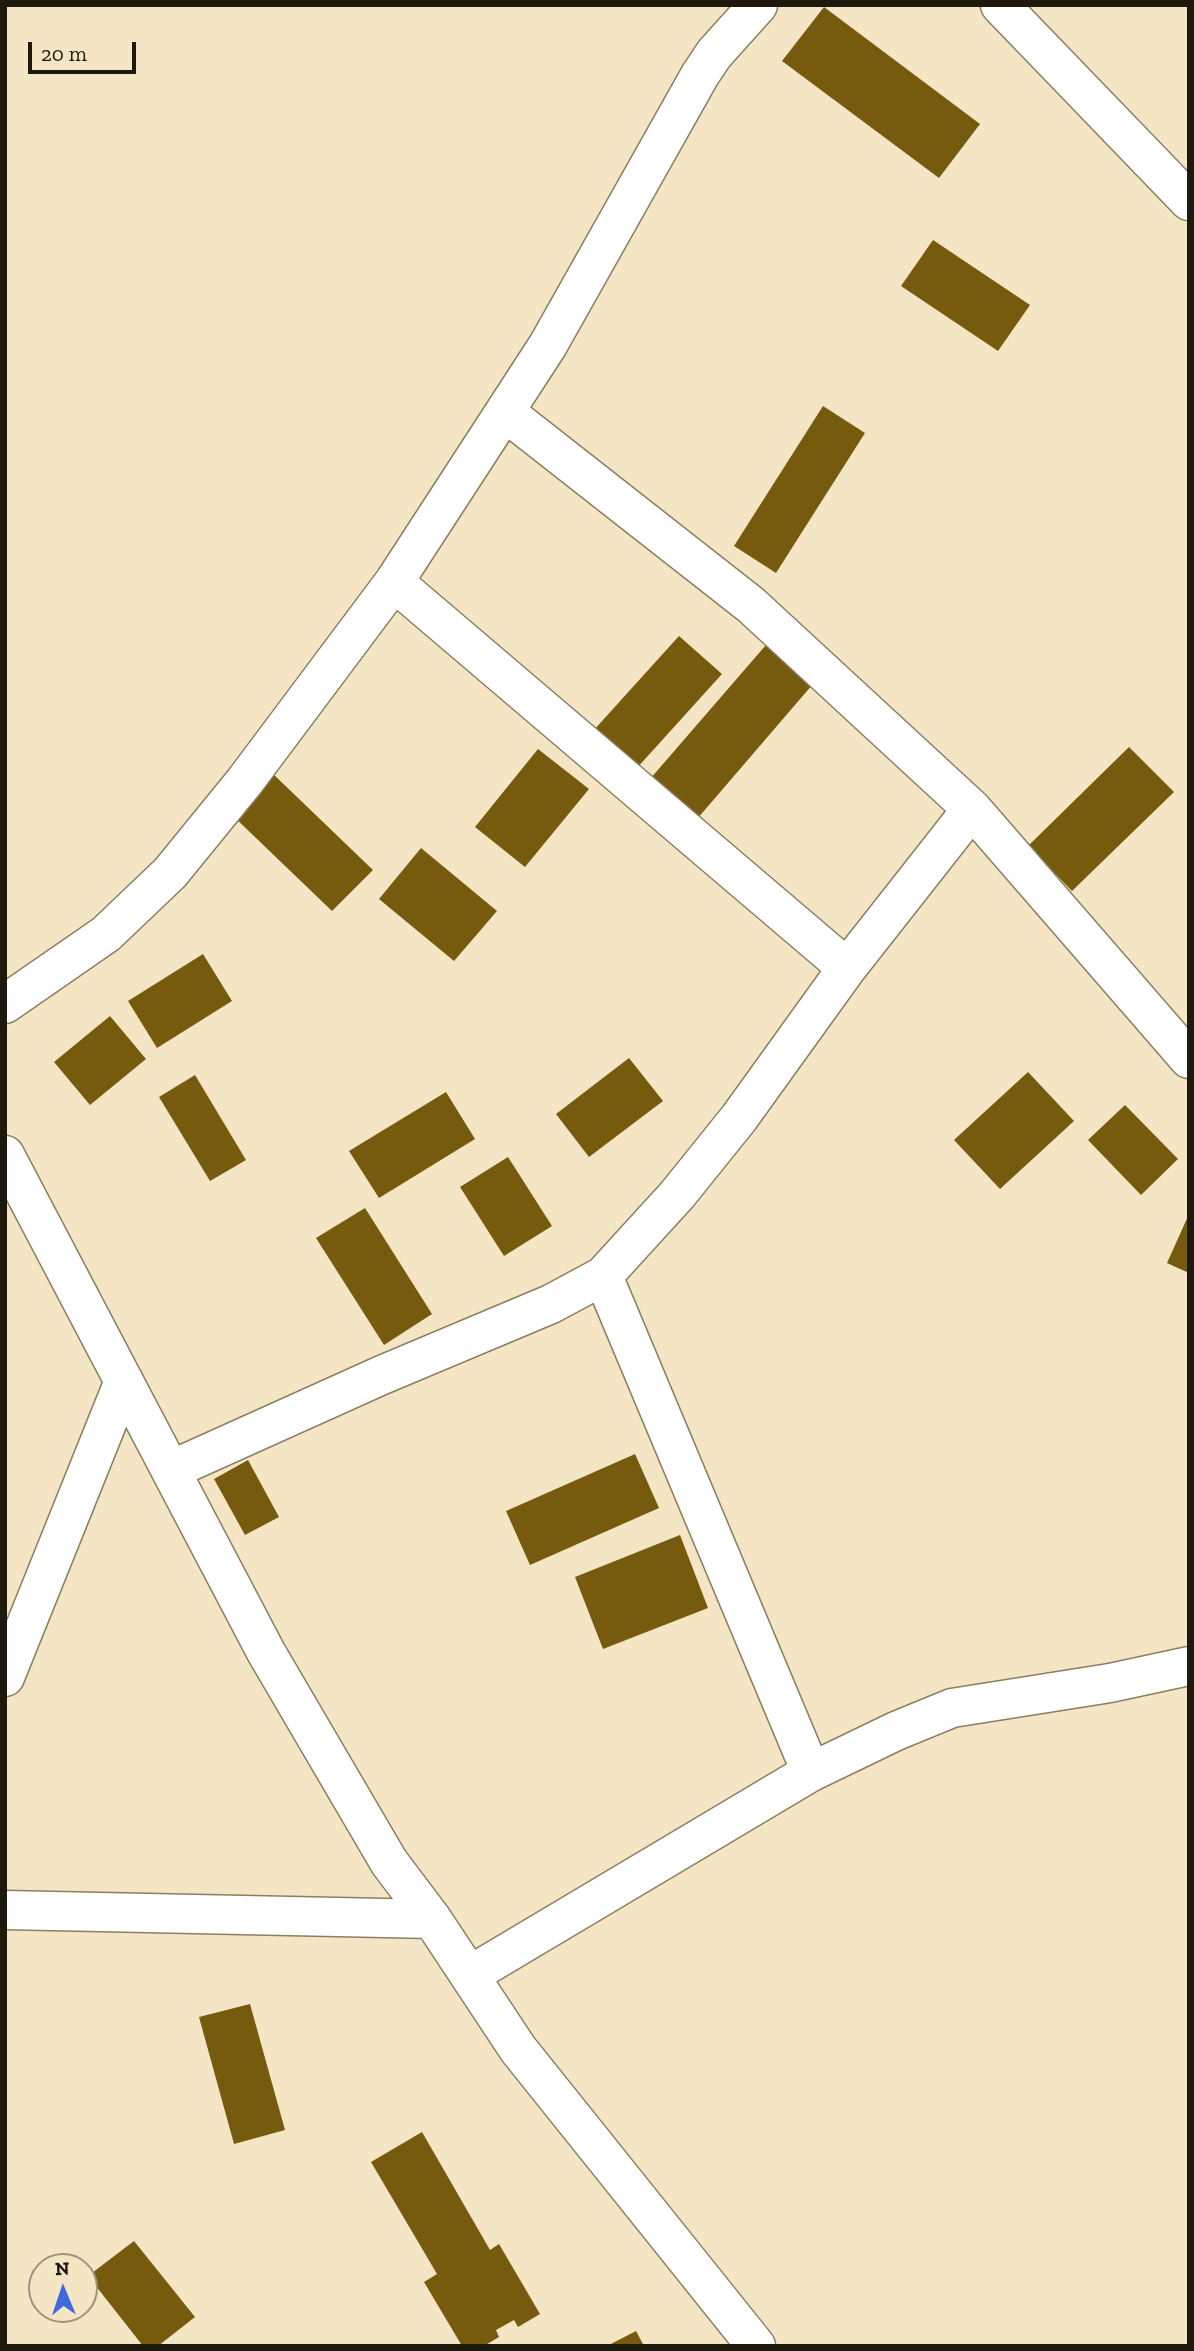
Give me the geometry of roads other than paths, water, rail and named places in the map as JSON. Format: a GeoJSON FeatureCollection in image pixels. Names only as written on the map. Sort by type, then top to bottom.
{"type":"FeatureCollection","features":[{"type":"Feature","properties":{"kind":"street"},"geometry":{"type":"LineString","coordinates":[[5,1004],[106,934],[170,873],[245,781],[394,582],[548,345],[700,75],[714,54],[758,5]]}},
{"type":"Feature","properties":{"kind":"street"},"geometry":{"type":"LineString","coordinates":[[1000,5],[1189,201]]}},
{"type":"Feature","properties":{"kind":"street"},"geometry":{"type":"LineString","coordinates":[[505,412],[751,605],[972,808],[1189,1059]]}},
{"type":"Feature","properties":{"kind":"street"},"geometry":{"type":"LineString","coordinates":[[394,582],[847,968]]}},
{"type":"Feature","properties":{"kind":"street"},"geometry":{"type":"LineString","coordinates":[[171,1470],[382,1375],[551,1304],[603,1276],[677,1195],[739,1118],[847,968],[972,808]]}},
{"type":"Feature","properties":{"kind":"street"},"geometry":{"type":"LineString","coordinates":[[5,1155],[267,1652],[389,1861],[432,1919],[518,2049],[756,2346]]}},
{"type":"Feature","properties":{"kind":"street"},"geometry":{"type":"LineString","coordinates":[[603,1276],[811,1772]]}},
{"type":"Feature","properties":{"kind":"street"},"geometry":{"type":"LineString","coordinates":[[5,1677],[124,1381]]}},
{"type":"Feature","properties":{"kind":"street"},"geometry":{"type":"LineString","coordinates":[[470,1975],[811,1772],[896,1731],[952,1708],[1110,1683],[1189,1666]]}},
{"type":"Feature","properties":{"kind":"street"},"geometry":{"type":"LineString","coordinates":[[5,1910],[432,1919]]}}]}
